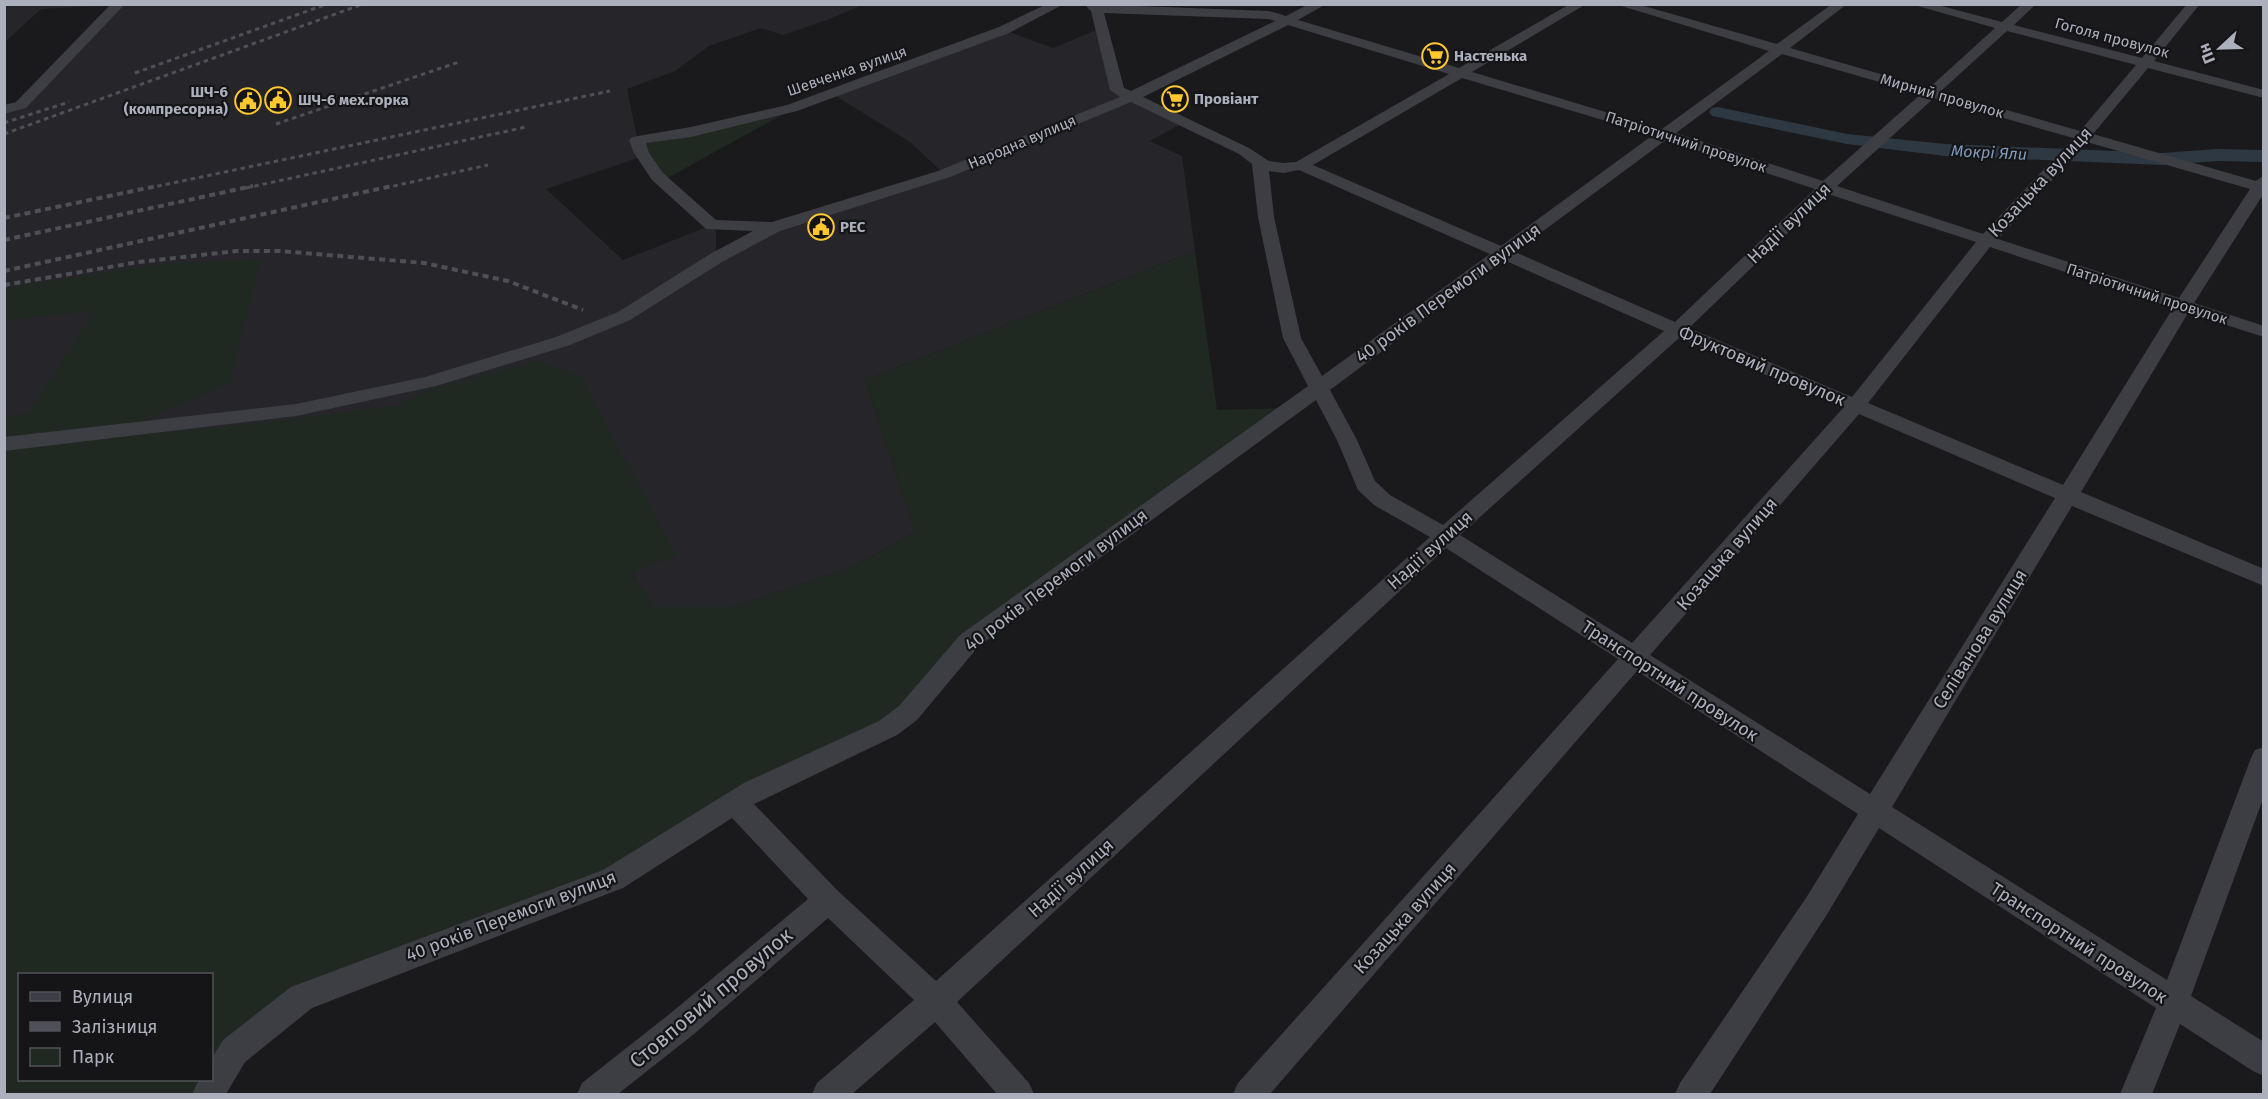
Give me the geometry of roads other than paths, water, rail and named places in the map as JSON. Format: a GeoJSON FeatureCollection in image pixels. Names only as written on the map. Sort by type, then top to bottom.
{"type":"FeatureCollection","features":[{"type":"Feature","properties":{"kind":"street"},"geometry":{"type":"LineString","coordinates":[[4,110],[21,105],[119,4]]}},
{"type":"Feature","properties":{"kind":"street","name":"Шевченка вулиця"},"geometry":{"type":"LineString","coordinates":[[711,225],[662,181],[641,157],[637,140],[691,132],[792,108],[1004,30],[1058,4]]}},
{"type":"Feature","properties":{"kind":"street","name":"Народна вулиця"},"geometry":{"type":"LineString","coordinates":[[4,444],[296,410],[429,382],[563,341],[624,316],[716,258],[774,227],[944,174],[1129,98],[1320,4]]}},
{"type":"Feature","properties":{"kind":"street"},"geometry":{"type":"LineString","coordinates":[[1301,165],[1580,4]]}},
{"type":"Feature","properties":{"kind":"street","name":"Мирний провулок"},"geometry":{"type":"LineString","coordinates":[[1621,4],[2083,137],[2262,185]]}},
{"type":"Feature","properties":{"kind":"street","name":"40 років Перемоги вулиця"},"geometry":{"type":"LineString","coordinates":[[208,1095],[234,1051],[302,997],[614,879],[753,791],[888,728],[908,713],[969,640],[1317,389],[1841,4]]}},
{"type":"Feature","properties":{"kind":"street","name":"Гоголя провулок"},"geometry":{"type":"LineString","coordinates":[[1917,4],[2264,94]]}},
{"type":"Feature","properties":{"kind":"street","name":"Надії вулиця"},"geometry":{"type":"LineString","coordinates":[[828,1095],[936,1001],[1445,537],[1677,330],[1825,188],[2030,4]]}},
{"type":"Feature","properties":{"kind":"street","name":"Козацька вулиця"},"geometry":{"type":"LineString","coordinates":[[1249,1095],[1635,659],[1856,405],[1986,241],[2083,137],[2194,4]]}},
{"type":"Feature","properties":{"kind":"street","name":"Патріотичний провулок"},"geometry":{"type":"LineString","coordinates":[[1129,98],[1118,90],[1093,7],[1228,9],[1269,15],[1664,134],[2264,332]]}},
{"type":"Feature","properties":{"kind":"street"},"geometry":{"type":"LineString","coordinates":[[1129,98],[1196,126],[1244,151],[1260,164]]}},
{"type":"Feature","properties":{"kind":"street","name":"Фруктовий провулок"},"geometry":{"type":"LineString","coordinates":[[1260,164],[1291,168],[1301,165],[1677,330],[2264,578]]}},
{"type":"Feature","properties":{"kind":"street","name":"Транспортний провулок"},"geometry":{"type":"LineString","coordinates":[[1260,164],[1266,217],[1292,338],[1317,389],[1347,440],[1366,485],[1382,500],[1445,537],[2264,1060]]}},
{"type":"Feature","properties":{"kind":"street","name":"Селіванова вулиця"},"geometry":{"type":"LineString","coordinates":[[1691,1095],[1816,907],[2183,306],[2262,185]]}},
{"type":"Feature","properties":{"kind":"street"},"geometry":{"type":"LineString","coordinates":[[711,225],[774,227]]}},
{"type":"Feature","properties":{"kind":"street"},"geometry":{"type":"LineString","coordinates":[[711,225],[716,232],[716,258]]}},
{"type":"Feature","properties":{"kind":"street"},"geometry":{"type":"LineString","coordinates":[[2136,1095],[2173,1004],[2264,758]]}},
{"type":"Feature","properties":{"kind":"street"},"geometry":{"type":"LineString","coordinates":[[735,803],[828,900],[936,1001],[1018,1095]]}},
{"type":"Feature","properties":{"kind":"street","name":"Стовповий провулок"},"geometry":{"type":"LineString","coordinates":[[593,1095],[683,1023],[828,900]]}},
{"type":"Feature","properties":{"kind":"waterway","name":"Мокрі Яли"},"geometry":{"type":"LineString","coordinates":[[1718,112],[1847,139],[1945,150],[2162,159],[2217,155],[2264,156]]}},
{"type":"Feature","properties":{"kind":"railway"},"geometry":{"type":"LineString","coordinates":[[135,73],[327,4]]}},
{"type":"Feature","properties":{"kind":"railway"},"geometry":{"type":"LineString","coordinates":[[4,134],[363,4]]}},
{"type":"Feature","properties":{"kind":"railway"},"geometry":{"type":"LineString","coordinates":[[276,124],[459,62]]}},
{"type":"Feature","properties":{"kind":"railway"},"geometry":{"type":"LineString","coordinates":[[149,188],[610,91]]}},
{"type":"Feature","properties":{"kind":"railway"},"geometry":{"type":"LineString","coordinates":[[4,123],[69,102]]}},
{"type":"Feature","properties":{"kind":"railway"},"geometry":{"type":"LineString","coordinates":[[246,188],[526,127]]}},
{"type":"Feature","properties":{"kind":"railway"},"geometry":{"type":"LineString","coordinates":[[385,188],[488,165]]}},
{"type":"Feature","properties":{"kind":"railway"},"geometry":{"type":"LineString","coordinates":[[4,218],[157,186]]}},
{"type":"Feature","properties":{"kind":"railway"},"geometry":{"type":"LineString","coordinates":[[4,240],[253,186]]}},
{"type":"Feature","properties":{"kind":"railway"},"geometry":{"type":"LineString","coordinates":[[4,271],[392,186]]}},
{"type":"Feature","properties":{"kind":"railway"},"geometry":{"type":"LineString","coordinates":[[4,285],[139,262],[237,251],[280,251],[424,263],[508,281],[583,310]]}},
{"type":"Feature","properties":{"kind":"place","name":"Настенька"},"geometry":{"type":"Point","coordinates":[1435,56]}},
{"type":"Feature","properties":{"kind":"place","name":"Провіант"},"geometry":{"type":"Point","coordinates":[1175,99]}},
{"type":"Feature","properties":{"kind":"place","name":"ШЧ-6 мех.горка"},"geometry":{"type":"Point","coordinates":[278,100]}},
{"type":"Feature","properties":{"kind":"place","name":"ШЧ-6 (компресорна)"},"geometry":{"type":"Point","coordinates":[248,101]}},
{"type":"Feature","properties":{"kind":"place","name":"РЕС"},"geometry":{"type":"Point","coordinates":[821,227]}}]}
